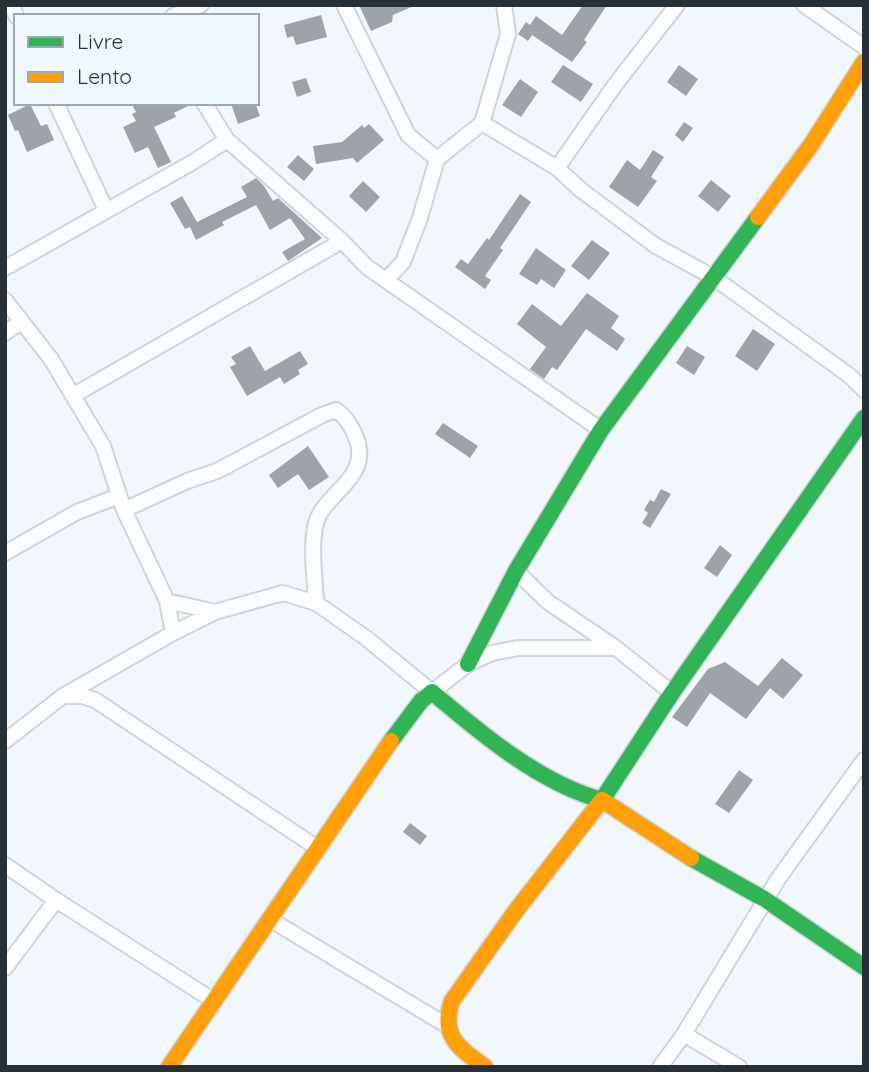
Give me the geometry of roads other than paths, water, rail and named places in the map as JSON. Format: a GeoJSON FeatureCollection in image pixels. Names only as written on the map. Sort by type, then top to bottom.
{"type":"FeatureCollection","features":[{"type":"Feature","properties":{"kind":"street"},"geometry":{"type":"LineString","coordinates":[[178,14],[201,5]]}},
{"type":"Feature","properties":{"kind":"street"},"geometry":{"type":"LineString","coordinates":[[344,5],[408,135],[437,159]]}},
{"type":"Feature","properties":{"kind":"street"},"geometry":{"type":"LineString","coordinates":[[386,280],[403,262],[421,218],[437,159],[482,123],[508,34],[504,5]]}},
{"type":"Feature","properties":{"kind":"street"},"geometry":{"type":"LineString","coordinates":[[557,168],[615,85],[677,5]]}},
{"type":"Feature","properties":{"kind":"street"},"geometry":{"type":"LineString","coordinates":[[468,664],[516,571],[601,430],[810,145],[863,50],[804,5]]}},
{"type":"Feature","properties":{"kind":"street"},"geometry":{"type":"LineString","coordinates":[[57,105],[106,210]]}},
{"type":"Feature","properties":{"kind":"street"},"geometry":{"type":"LineString","coordinates":[[205,105],[227,139],[342,241],[367,267],[601,430]]}},
{"type":"Feature","properties":{"kind":"street"},"geometry":{"type":"LineString","coordinates":[[482,123],[557,168],[592,199],[656,246],[713,277],[857,376],[864,390]]}},
{"type":"Feature","properties":{"kind":"street"},"geometry":{"type":"LineString","coordinates":[[5,268],[193,162],[227,139]]}},
{"type":"Feature","properties":{"kind":"street"},"geometry":{"type":"LineString","coordinates":[[74,395],[342,241]]}},
{"type":"Feature","properties":{"kind":"street"},"geometry":{"type":"LineString","coordinates":[[5,300],[51,359],[103,446],[124,510],[167,601],[173,633]]}},
{"type":"Feature","properties":{"kind":"street"},"geometry":{"type":"LineString","coordinates":[[5,332],[21,322]]}},
{"type":"Feature","properties":{"kind":"street"},"geometry":{"type":"LineString","coordinates":[[124,510],[187,481],[217,471],[336,410],[349,422],[358,442],[359,459],[340,491],[320,512],[315,525],[316,603]]}},
{"type":"Feature","properties":{"kind":"street"},"geometry":{"type":"LineString","coordinates":[[446,1026],[452,1002],[515,912],[602,800],[672,693],[864,418]]}},
{"type":"Feature","properties":{"kind":"street"},"geometry":{"type":"LineString","coordinates":[[5,553],[76,512],[119,495]]}},
{"type":"Feature","properties":{"kind":"street"},"geometry":{"type":"LineString","coordinates":[[516,571],[548,602],[616,648],[672,693]]}},
{"type":"Feature","properties":{"kind":"street"},"geometry":{"type":"LineString","coordinates":[[5,741],[64,696],[173,633],[215,612],[283,593],[316,603],[366,638],[489,740],[557,785],[579,795],[602,800],[681,853],[766,900],[861,963]]}},
{"type":"Feature","properties":{"kind":"street"},"geometry":{"type":"LineString","coordinates":[[167,601],[215,612]]}},
{"type":"Feature","properties":{"kind":"street"},"geometry":{"type":"LineString","coordinates":[[169,1067],[421,701],[468,664],[492,653],[518,648],[616,648]]}},
{"type":"Feature","properties":{"kind":"street"},"geometry":{"type":"LineString","coordinates":[[95,677],[95,700]]}},
{"type":"Feature","properties":{"kind":"street"},"geometry":{"type":"LineString","coordinates":[[64,696],[82,696],[95,700],[319,849]]}},
{"type":"Feature","properties":{"kind":"street"},"geometry":{"type":"LineString","coordinates":[[660,1067],[684,1034],[778,879],[864,760]]}},
{"type":"Feature","properties":{"kind":"street"},"geometry":{"type":"LineString","coordinates":[[5,865],[214,1001]]}},
{"type":"Feature","properties":{"kind":"street"},"geometry":{"type":"LineString","coordinates":[[5,968],[56,900]]}},
{"type":"Feature","properties":{"kind":"street"},"geometry":{"type":"LineString","coordinates":[[271,920],[446,1026],[459,1047],[485,1067]]}},
{"type":"Feature","properties":{"kind":"street"},"geometry":{"type":"LineString","coordinates":[[684,1034],[739,1067]]}}]}
